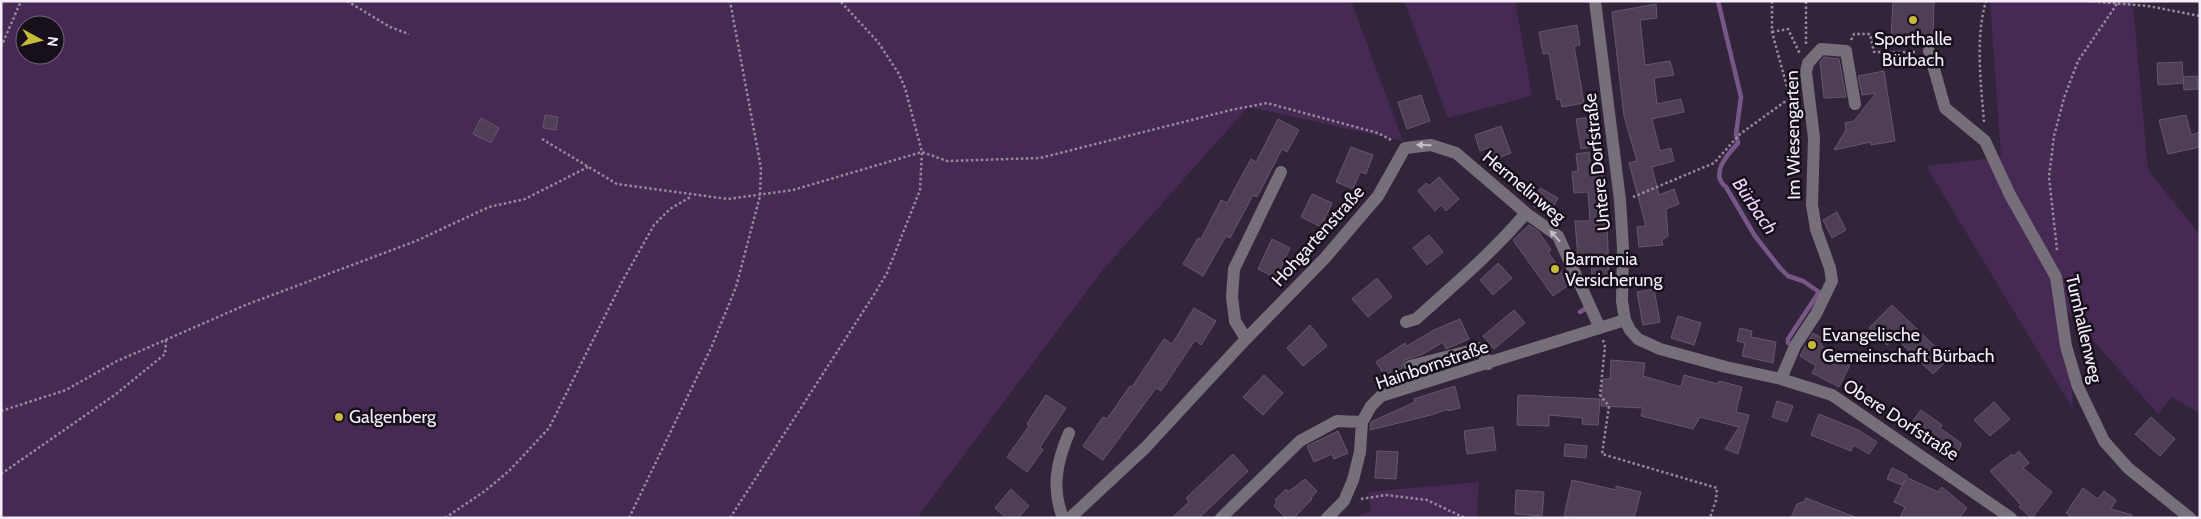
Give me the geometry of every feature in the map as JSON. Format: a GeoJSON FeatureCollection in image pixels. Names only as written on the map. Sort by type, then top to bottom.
{"type":"FeatureCollection","features":[{"type":"Feature","properties":{"kind":"street","name":"Untere Dorfstraße"},"geometry":{"type":"LineString","coordinates":[[1595,1],[1620,200],[1625,320]]}},
{"type":"Feature","properties":{"kind":"street","name":"Im Wiesengarten"},"geometry":{"type":"LineString","coordinates":[[1781,379],[1795,346],[1816,314],[1832,281],[1830,268],[1816,229],[1812,205],[1814,138],[1805,60],[1821,49],[1846,51],[1855,104]]}},
{"type":"Feature","properties":{"kind":"street","name":"Turnhallenweg"},"geometry":{"type":"LineString","coordinates":[[1929,51],[1945,108],[1985,141],[2010,194],[2056,276],[2066,346],[2078,387],[2104,441],[2128,468],[2190,518]]}},
{"type":"Feature","properties":{"kind":"street","name":"Hermelinweg"},"geometry":{"type":"LineString","coordinates":[[1405,148],[1431,145],[1456,153],[1526,213],[1558,236],[1599,326]]}},
{"type":"Feature","properties":{"kind":"street","name":"Hohgartenstraße"},"geometry":{"type":"LineString","coordinates":[[1070,518],[1145,448],[1246,339],[1325,258],[1378,196],[1405,148]]}},
{"type":"Feature","properties":{"kind":"street"},"geometry":{"type":"LineString","coordinates":[[1246,339],[1235,321],[1232,297],[1234,269],[1281,172]]}},
{"type":"Feature","properties":{"kind":"street"},"geometry":{"type":"LineString","coordinates":[[1406,322],[1416,319],[1475,266],[1508,235],[1526,213]]}},
{"type":"Feature","properties":{"kind":"street","name":"Obere Dorfstraße"},"geometry":{"type":"LineString","coordinates":[[1625,320],[1638,339],[1660,349],[1726,368],[1781,379],[1832,394],[2012,518]]}},
{"type":"Feature","properties":{"kind":"street","name":"Hainbornstraße"},"geometry":{"type":"LineString","coordinates":[[1326,518],[1344,502],[1353,480],[1360,452],[1362,422],[1370,406],[1382,396],[1488,364],[1599,326],[1625,320]]}},
{"type":"Feature","properties":{"kind":"street"},"geometry":{"type":"LineString","coordinates":[[1410,366],[1481,348],[1488,364]]}},
{"type":"Feature","properties":{"kind":"street"},"geometry":{"type":"LineString","coordinates":[[1221,518],[1300,441],[1337,421],[1362,422]]}},
{"type":"Feature","properties":{"kind":"street"},"geometry":{"type":"LineString","coordinates":[[1063,518],[1056,501],[1056,482],[1059,455],[1069,432]]}},
{"type":"Feature","properties":{"kind":"path"},"geometry":{"type":"LineString","coordinates":[[1,47],[21,1]]}},
{"type":"Feature","properties":{"kind":"path"},"geometry":{"type":"LineString","coordinates":[[347,1],[408,34]]}},
{"type":"Feature","properties":{"kind":"path"},"geometry":{"type":"LineString","coordinates":[[628,518],[714,339],[736,287],[760,196],[761,168],[730,1]]}},
{"type":"Feature","properties":{"kind":"path"},"geometry":{"type":"LineString","coordinates":[[730,518],[887,273],[920,190],[922,152],[905,88],[899,74],[878,42],[840,1]]}},
{"type":"Feature","properties":{"kind":"path"},"geometry":{"type":"LineString","coordinates":[[1772,1],[1772,32],[1790,98],[1799,155]]}},
{"type":"Feature","properties":{"kind":"path"},"geometry":{"type":"LineString","coordinates":[[1805,60],[1806,1]]}},
{"type":"Feature","properties":{"kind":"path"},"geometry":{"type":"LineString","coordinates":[[1985,141],[1980,63],[1983,12],[1986,1]]}},
{"type":"Feature","properties":{"kind":"path"},"geometry":{"type":"LineString","coordinates":[[2088,1],[2118,2],[2200,16]]}},
{"type":"Feature","properties":{"kind":"path"},"geometry":{"type":"LineString","coordinates":[[2057,252],[2049,177],[2054,136],[2064,98],[2078,60],[2118,2]]}},
{"type":"Feature","properties":{"kind":"path"},"geometry":{"type":"LineString","coordinates":[[1772,32],[1788,29],[1805,60]]}},
{"type":"Feature","properties":{"kind":"path"},"geometry":{"type":"LineString","coordinates":[[1854,34],[1870,34],[1874,52],[1915,52]]}},
{"type":"Feature","properties":{"kind":"path"},"geometry":{"type":"LineString","coordinates":[[1620,200],[1714,163],[1740,134],[1790,98]]}},
{"type":"Feature","properties":{"kind":"path"},"geometry":{"type":"LineString","coordinates":[[542,139],[617,184],[694,196],[728,199],[793,190],[922,152],[947,161],[1040,158],[1231,110],[1267,103],[1378,133],[1405,148]]}},
{"type":"Feature","properties":{"kind":"path"},"geometry":{"type":"LineString","coordinates":[[1,411],[66,390],[117,361],[243,306],[416,241],[489,207],[525,199],[588,167]]}},
{"type":"Feature","properties":{"kind":"path"},"geometry":{"type":"LineString","coordinates":[[445,518],[485,491],[509,471],[549,428],[623,280],[654,224],[670,209],[694,196]]}},
{"type":"Feature","properties":{"kind":"path"},"geometry":{"type":"LineString","coordinates":[[1599,326],[1605,347],[1600,395],[1609,406],[1602,454],[1716,488],[1716,500],[1710,518]]}},
{"type":"Feature","properties":{"kind":"path"},"geometry":{"type":"LineString","coordinates":[[1,474],[116,394],[165,354],[166,340]]}},
{"type":"Feature","properties":{"kind":"path"},"geometry":{"type":"LineString","coordinates":[[1344,502],[1386,495],[1427,500],[1465,518]]}},
{"type":"Feature","properties":{"kind":"shaded area"},"geometry":{"type":"Polygon","coordinates":[[[1,1],[1351,1],[1403,141],[1248,107],[1102,271],[917,518],[1,518],[1,1]]]}},
{"type":"Feature","properties":{"kind":"shaded area"},"geometry":{"type":"Polygon","coordinates":[[[1404,1],[1515,1],[1532,96],[1448,118],[1404,1]]]}},
{"type":"Feature","properties":{"kind":"shaded area"},"geometry":{"type":"Polygon","coordinates":[[[1990,1],[2135,1],[2133,6],[2148,170],[2200,235],[2200,414],[2172,397],[2158,414],[2067,311],[2073,409],[1926,166],[2001,157],[1990,1]]]}},
{"type":"Feature","properties":{"kind":"shaded area"},"geometry":{"type":"Polygon","coordinates":[[[1479,482],[1477,515],[1484,518],[1356,518],[1371,510],[1368,492],[1479,482]]]}},
{"type":"Feature","properties":{"kind":"building","name":"Sporthalle Bürbach"},"geometry":{"type":"Polygon","coordinates":[[[1893,1],[1934,1],[1933,39],[1891,39],[1893,1]]]}},
{"type":"Feature","properties":{"kind":"building"},"geometry":{"type":"Polygon","coordinates":[[[1656,4],[1657,18],[1640,20],[1645,65],[1670,61],[1674,75],[1654,78],[1657,104],[1681,99],[1684,112],[1652,119],[1660,151],[1671,148],[1674,161],[1652,167],[1659,195],[1674,189],[1679,204],[1666,209],[1668,236],[1662,240],[1663,245],[1639,247],[1637,227],[1646,226],[1629,163],[1637,161],[1624,116],[1612,12],[1656,4]]]}},
{"type":"Feature","properties":{"kind":"building"},"geometry":{"type":"Polygon","coordinates":[[[1577,25],[1580,45],[1574,46],[1584,103],[1562,107],[1560,99],[1557,100],[1549,53],[1543,54],[1539,32],[1577,25]]]}},
{"type":"Feature","properties":{"kind":"building"},"geometry":{"type":"Polygon","coordinates":[[[1824,57],[1839,59],[1846,97],[1824,98],[1820,62],[1824,57]]]}},
{"type":"Feature","properties":{"kind":"building"},"geometry":{"type":"Polygon","coordinates":[[[2182,62],[2183,77],[2197,76],[2198,89],[2184,90],[2183,83],[2158,85],[2157,63],[2182,62]]]}},
{"type":"Feature","properties":{"kind":"building"},"geometry":{"type":"Polygon","coordinates":[[[1884,71],[1895,141],[1871,145],[1871,142],[1834,150],[1846,130],[1845,123],[1854,121],[1876,93],[1862,95],[1858,76],[1884,71]]]}},
{"type":"Feature","properties":{"kind":"building"},"geometry":{"type":"Polygon","coordinates":[[[1421,95],[1430,121],[1407,129],[1398,102],[1421,95]]]}},
{"type":"Feature","properties":{"kind":"building"},"geometry":{"type":"Polygon","coordinates":[[[545,115],[558,117],[556,130],[543,128],[545,115]]]}},
{"type":"Feature","properties":{"kind":"building"},"geometry":{"type":"Polygon","coordinates":[[[2186,115],[2191,135],[2200,132],[2200,147],[2168,154],[2159,120],[2186,115]]]}},
{"type":"Feature","properties":{"kind":"building"},"geometry":{"type":"Polygon","coordinates":[[[1593,117],[1597,146],[1581,149],[1576,119],[1593,117]]]}},
{"type":"Feature","properties":{"kind":"building"},"geometry":{"type":"Polygon","coordinates":[[[481,118],[499,128],[491,143],[473,134],[481,118]]]}},
{"type":"Feature","properties":{"kind":"building"},"geometry":{"type":"Polygon","coordinates":[[[1278,119],[1299,130],[1287,152],[1282,149],[1257,197],[1253,195],[1230,238],[1226,236],[1203,276],[1183,264],[1198,238],[1201,239],[1221,200],[1227,203],[1251,159],[1256,162],[1278,119]]]}},
{"type":"Feature","properties":{"kind":"building"},"geometry":{"type":"Polygon","coordinates":[[[1501,126],[1511,153],[1492,160],[1488,148],[1480,151],[1475,135],[1501,126]]]}},
{"type":"Feature","properties":{"kind":"building"},"geometry":{"type":"Polygon","coordinates":[[[1351,147],[1373,155],[1366,174],[1360,172],[1353,189],[1336,182],[1351,147]]]}},
{"type":"Feature","properties":{"kind":"building"},"geometry":{"type":"Polygon","coordinates":[[[1589,152],[1591,170],[1602,169],[1607,219],[1609,277],[1592,278],[1591,256],[1578,259],[1575,221],[1590,221],[1588,192],[1574,193],[1572,172],[1578,171],[1576,154],[1589,152]]]}},
{"type":"Feature","properties":{"kind":"building"},"geometry":{"type":"Polygon","coordinates":[[[1439,177],[1459,199],[1446,211],[1441,205],[1435,211],[1418,191],[1426,183],[1429,186],[1439,177]]]}},
{"type":"Feature","properties":{"kind":"building"},"geometry":{"type":"Polygon","coordinates":[[[1540,188],[1558,198],[1549,215],[1533,206],[1533,201],[1540,188]]]}},
{"type":"Feature","properties":{"kind":"building"},"geometry":{"type":"Polygon","coordinates":[[[1312,194],[1332,203],[1321,227],[1301,217],[1312,194]]]}},
{"type":"Feature","properties":{"kind":"building"},"geometry":{"type":"Polygon","coordinates":[[[1837,212],[1846,230],[1832,238],[1823,220],[1837,212]]]}},
{"type":"Feature","properties":{"kind":"building"},"geometry":{"type":"Polygon","coordinates":[[[1529,225],[1538,231],[1551,250],[1548,252],[1570,284],[1553,296],[1513,240],[1529,225]]]}},
{"type":"Feature","properties":{"kind":"building"},"geometry":{"type":"Polygon","coordinates":[[[1429,235],[1443,252],[1427,265],[1413,248],[1429,235]]]}},
{"type":"Feature","properties":{"kind":"building"},"geometry":{"type":"Polygon","coordinates":[[[1272,239],[1290,248],[1276,278],[1258,269],[1272,239]]]}},
{"type":"Feature","properties":{"kind":"building"},"geometry":{"type":"Polygon","coordinates":[[[1498,263],[1512,278],[1493,295],[1480,280],[1498,263]]]}},
{"type":"Feature","properties":{"kind":"building"},"geometry":{"type":"Polygon","coordinates":[[[1377,278],[1392,297],[1368,317],[1352,299],[1377,278]]]}},
{"type":"Feature","properties":{"kind":"building"},"geometry":{"type":"Polygon","coordinates":[[[1654,289],[1660,322],[1643,325],[1637,292],[1654,289]]]}},
{"type":"Feature","properties":{"kind":"building"},"geometry":{"type":"Polygon","coordinates":[[[1892,305],[1948,359],[1933,374],[1896,338],[1887,345],[1869,328],[1892,305]]]}},
{"type":"Feature","properties":{"kind":"building"},"geometry":{"type":"Polygon","coordinates":[[[1194,308],[1216,321],[1201,345],[1195,340],[1161,391],[1156,388],[1103,460],[1083,446],[1103,417],[1107,419],[1130,386],[1132,387],[1164,339],[1172,344],[1194,308]]]}},
{"type":"Feature","properties":{"kind":"building"},"geometry":{"type":"Polygon","coordinates":[[[1514,310],[1525,323],[1494,349],[1483,336],[1514,310]]]}},
{"type":"Feature","properties":{"kind":"building"},"geometry":{"type":"Polygon","coordinates":[[[1678,316],[1701,323],[1694,345],[1671,338],[1678,316]]]}},
{"type":"Feature","properties":{"kind":"building"},"geometry":{"type":"Polygon","coordinates":[[[1460,319],[1469,339],[1446,349],[1443,342],[1423,354],[1405,360],[1402,368],[1386,378],[1376,362],[1405,343],[1407,346],[1434,330],[1460,319]]]}},
{"type":"Feature","properties":{"kind":"building"},"geometry":{"type":"Polygon","coordinates":[[[1310,325],[1327,346],[1303,366],[1287,348],[1310,325]]]}},
{"type":"Feature","properties":{"kind":"building"},"geometry":{"type":"Polygon","coordinates":[[[1740,328],[1752,331],[1751,337],[1776,342],[1773,363],[1742,356],[1745,343],[1737,341],[1740,328]]]}},
{"type":"Feature","properties":{"kind":"building"},"geometry":{"type":"Polygon","coordinates":[[[1813,333],[1825,340],[1821,346],[1846,358],[1845,362],[1850,365],[1839,387],[1812,373],[1816,366],[1800,356],[1813,333]]]}},
{"type":"Feature","properties":{"kind":"building"},"geometry":{"type":"Polygon","coordinates":[[[1611,360],[1645,363],[1643,376],[1681,387],[1684,375],[1718,384],[1719,381],[1742,387],[1736,412],[1749,415],[1738,454],[1725,449],[1739,427],[1700,417],[1693,429],[1641,416],[1643,408],[1601,406],[1603,379],[1610,379],[1611,360]]]}},
{"type":"Feature","properties":{"kind":"building"},"geometry":{"type":"Polygon","coordinates":[[[1264,375],[1283,393],[1263,415],[1243,397],[1264,375]]]}},
{"type":"Feature","properties":{"kind":"building"},"geometry":{"type":"Polygon","coordinates":[[[1455,386],[1460,408],[1448,411],[1448,409],[1370,430],[1371,422],[1415,402],[1414,399],[1455,386]]]}},
{"type":"Feature","properties":{"kind":"building"},"geometry":{"type":"Polygon","coordinates":[[[1046,395],[1066,408],[1040,447],[1043,450],[1027,472],[1007,457],[1029,426],[1027,424],[1046,395]]]}},
{"type":"Feature","properties":{"kind":"building"},"geometry":{"type":"Polygon","coordinates":[[[1518,395],[1600,399],[1598,425],[1582,424],[1583,418],[1549,415],[1549,426],[1517,425],[1518,395]]]}},
{"type":"Feature","properties":{"kind":"building"},"geometry":{"type":"Polygon","coordinates":[[[1777,401],[1793,406],[1787,422],[1772,417],[1777,401]]]}},
{"type":"Feature","properties":{"kind":"building"},"geometry":{"type":"Polygon","coordinates":[[[1994,402],[2010,419],[1990,436],[1974,420],[1994,402]]]}},
{"type":"Feature","properties":{"kind":"building"},"geometry":{"type":"Polygon","coordinates":[[[1921,410],[1942,425],[1940,428],[1961,443],[1960,448],[1952,459],[1909,426],[1921,410]]]}},
{"type":"Feature","properties":{"kind":"building"},"geometry":{"type":"Polygon","coordinates":[[[1819,414],[1858,430],[1877,442],[1869,454],[1854,445],[1851,451],[1811,435],[1819,414]]]}},
{"type":"Feature","properties":{"kind":"building"},"geometry":{"type":"Polygon","coordinates":[[[2151,417],[2175,439],[2160,456],[2135,434],[2151,417]]]}},
{"type":"Feature","properties":{"kind":"building"},"geometry":{"type":"Polygon","coordinates":[[[1493,427],[1496,450],[1467,454],[1464,431],[1493,427]]]}},
{"type":"Feature","properties":{"kind":"building"},"geometry":{"type":"Polygon","coordinates":[[[1338,431],[1348,453],[1334,459],[1332,454],[1314,462],[1307,446],[1338,431]]]}},
{"type":"Feature","properties":{"kind":"building"},"geometry":{"type":"Polygon","coordinates":[[[1565,444],[1587,446],[1586,458],[1564,456],[1565,444]]]}},
{"type":"Feature","properties":{"kind":"building"},"geometry":{"type":"Polygon","coordinates":[[[1377,451],[1398,452],[1396,479],[1375,478],[1377,451]]]}},
{"type":"Feature","properties":{"kind":"building"},"geometry":{"type":"Polygon","coordinates":[[[2019,451],[2029,463],[2023,468],[2052,492],[2032,518],[2019,507],[2021,505],[1990,471],[2012,454],[2014,456],[2019,451]]]}},
{"type":"Feature","properties":{"kind":"building"},"geometry":{"type":"Polygon","coordinates":[[[1233,454],[1248,471],[1199,518],[1172,518],[1189,502],[1186,498],[1233,454]]]}},
{"type":"Feature","properties":{"kind":"building"},"geometry":{"type":"Polygon","coordinates":[[[1892,468],[1907,475],[1906,477],[1938,492],[1942,487],[1967,508],[1959,518],[1900,518],[1905,507],[1894,502],[1905,480],[1902,485],[1887,479],[1892,468]]]}},
{"type":"Feature","properties":{"kind":"building"},"geometry":{"type":"Polygon","coordinates":[[[1305,479],[1317,491],[1294,518],[1286,518],[1274,506],[1277,502],[1275,500],[1286,489],[1288,492],[1305,479]]]}},
{"type":"Feature","properties":{"kind":"building"},"geometry":{"type":"Polygon","coordinates":[[[1572,480],[1616,490],[1616,486],[1641,492],[1634,518],[1574,518],[1564,516],[1572,480]]]}},
{"type":"Feature","properties":{"kind":"building"},"geometry":{"type":"Polygon","coordinates":[[[2083,488],[2098,499],[2104,491],[2116,500],[2111,509],[2132,515],[2132,518],[2073,518],[2066,513],[2083,488]]]}},
{"type":"Feature","properties":{"kind":"building"},"geometry":{"type":"Polygon","coordinates":[[[1011,489],[1029,506],[1018,518],[1006,518],[995,508],[1011,489]]]}},
{"type":"Feature","properties":{"kind":"building"},"geometry":{"type":"Polygon","coordinates":[[[1516,490],[1544,492],[1542,516],[1515,514],[1516,490]]]}},
{"type":"Feature","properties":{"kind":"building"},"geometry":{"type":"Polygon","coordinates":[[[1806,498],[1855,518],[1791,518],[1797,504],[1805,501],[1806,498]]]}},
{"type":"Feature","properties":{"kind":"waterway","name":"Bürbach"},"geometry":{"type":"LineString","coordinates":[[1718,1],[1741,97],[1736,134],[1738,143],[1722,164],[1719,176],[1721,182],[1726,187],[1755,236],[1780,268],[1788,276],[1803,281],[1819,292],[1788,339],[1788,343]]}},
{"type":"Feature","properties":{"kind":"waterway"},"geometry":{"type":"LineString","coordinates":[[1580,312],[1585,309]]}},
{"type":"Feature","properties":{"kind":"place","name":"Sporthalle Bürbach"},"geometry":{"type":"Point","coordinates":[1913,20]}},
{"type":"Feature","properties":{"kind":"place","name":"Barmenia Versicherung"},"geometry":{"type":"Point","coordinates":[1555,269]}},
{"type":"Feature","properties":{"kind":"place","name":"Evangelische Gemeinschaft Bürbach"},"geometry":{"type":"Point","coordinates":[1812,345]}},
{"type":"Feature","properties":{"kind":"place","name":"Galgenberg"},"geometry":{"type":"Point","coordinates":[339,417]}}]}
